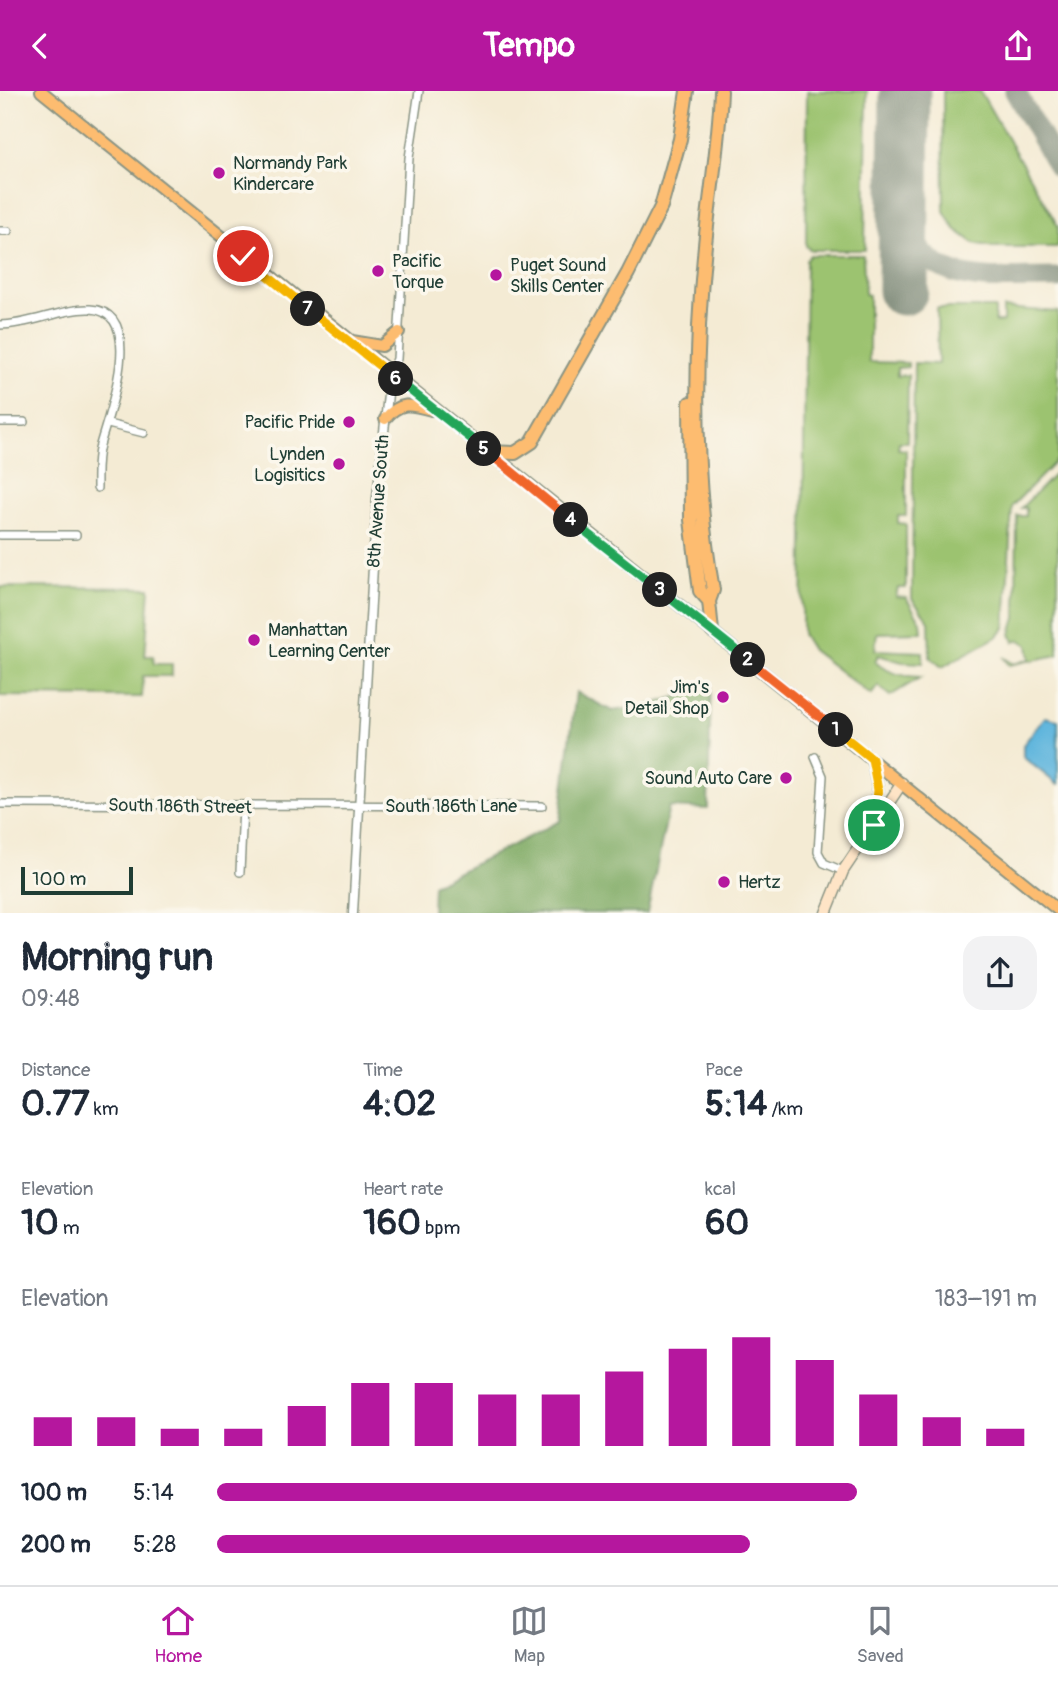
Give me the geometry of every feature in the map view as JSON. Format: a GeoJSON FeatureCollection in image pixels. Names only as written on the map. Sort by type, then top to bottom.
{"type":"FeatureCollection","features":[{"type":"Feature","properties":{"kind":"highway"},"geometry":{"type":"LineString","coordinates":[[488,452],[515,453],[531,442],[621,285],[660,207],[680,139],[687,91]]}},
{"type":"Feature","properties":{"kind":"highway"},"geometry":{"type":"LineString","coordinates":[[709,601],[700,591],[697,576],[688,474],[695,260],[713,91]]}},
{"type":"Feature","properties":{"kind":"highway"},"geometry":{"type":"LineString","coordinates":[[712,631],[709,601],[713,590],[702,488],[699,360],[705,244],[721,91]]}},
{"type":"Feature","properties":{"kind":"main road"},"geometry":{"type":"LineString","coordinates":[[41,91],[390,375],[1058,910]]}},
{"type":"Feature","properties":{"kind":"main road"},"geometry":{"type":"LineString","coordinates":[[343,337],[374,347],[389,343],[399,332]]}},
{"type":"Feature","properties":{"kind":"main road"},"geometry":{"type":"LineString","coordinates":[[385,419],[394,408],[405,403],[438,412]]}},
{"type":"Feature","properties":{"kind":"main road"},"geometry":{"type":"LineString","coordinates":[[872,759],[878,790],[874,825]]}},
{"type":"Feature","properties":{"kind":"main road"},"geometry":{"type":"LineString","coordinates":[[826,913],[843,871],[902,783]]}},
{"type":"Feature","properties":{"kind":"street","name":"8th Avenue South"},"geometry":{"type":"LineString","coordinates":[[353,913],[385,419],[390,375],[397,359],[409,158],[419,91]]}},
{"type":"Feature","properties":{"kind":"street"},"geometry":{"type":"LineString","coordinates":[[0,325],[17,325],[83,309],[107,314],[120,332],[118,384],[98,455],[97,488]]}},
{"type":"Feature","properties":{"kind":"street"},"geometry":{"type":"LineString","coordinates":[[0,422],[24,422]]}},
{"type":"Feature","properties":{"kind":"street"},"geometry":{"type":"LineString","coordinates":[[108,424],[144,433]]}},
{"type":"Feature","properties":{"kind":"street"},"geometry":{"type":"LineString","coordinates":[[0,535],[76,535]]}},
{"type":"Feature","properties":{"kind":"street"},"geometry":{"type":"LineString","coordinates":[[815,757],[823,776],[818,852],[824,863],[843,871]]}},
{"type":"Feature","properties":{"kind":"street","name":"South 186th Street"},"geometry":{"type":"LineString","coordinates":[[0,804],[243,807],[360,805]]}},
{"type":"Feature","properties":{"kind":"street","name":"South 186th Lane"},"geometry":{"type":"LineString","coordinates":[[360,805],[542,806]]}},
{"type":"Feature","properties":{"kind":"street"},"geometry":{"type":"LineString","coordinates":[[240,872],[243,807]]}},
{"type":"Feature","properties":{"kind":"green space"},"geometry":{"type":"Polygon","coordinates":[[[807,91],[867,91],[865,250],[811,250],[806,246],[807,91]]]}},
{"type":"Feature","properties":{"kind":"green space"},"geometry":{"type":"Polygon","coordinates":[[[943,91],[980,91],[1058,226],[1058,247],[993,247],[974,243],[955,229],[944,211],[943,91]]]}},
{"type":"Feature","properties":{"kind":"green space"},"geometry":{"type":"Polygon","coordinates":[[[810,255],[863,255],[865,294],[869,295],[869,362],[908,363],[908,367],[897,368],[897,376],[908,375],[907,442],[899,442],[898,449],[906,450],[906,516],[898,516],[898,523],[906,524],[906,588],[898,588],[896,597],[906,598],[921,622],[922,632],[877,633],[875,650],[923,652],[923,663],[902,662],[878,655],[875,662],[891,672],[921,677],[890,696],[878,686],[871,695],[812,650],[802,634],[806,260],[810,255]]]}},
{"type":"Feature","properties":{"kind":"green space"},"geometry":{"type":"Polygon","coordinates":[[[937,308],[995,308],[995,322],[1003,322],[1003,308],[1058,312],[1058,459],[1012,506],[1005,628],[998,636],[942,667],[930,657],[929,621],[912,599],[914,363],[938,364],[937,308]]]}},
{"type":"Feature","properties":{"kind":"green space"},"geometry":{"type":"Polygon","coordinates":[[[1058,471],[1058,655],[1014,664],[1030,659],[1028,645],[1020,640],[1014,642],[1011,634],[1016,618],[1017,516],[1026,516],[1026,508],[1021,508],[1058,471]]]}},
{"type":"Feature","properties":{"kind":"green space"},"geometry":{"type":"Polygon","coordinates":[[[0,587],[150,588],[145,656],[153,656],[154,664],[172,664],[172,676],[143,676],[142,697],[0,696],[0,587]]]}},
{"type":"Feature","properties":{"kind":"green space"},"geometry":{"type":"Polygon","coordinates":[[[711,686],[708,809],[669,807],[647,913],[432,913],[433,885],[560,821],[576,692],[612,711],[650,705],[711,686]]]}},
{"type":"Feature","properties":{"kind":"water"},"geometry":{"type":"Polygon","coordinates":[[[1045,717],[1058,720],[1058,785],[1023,757],[1023,745],[1045,717]]]}},
{"type":"Feature","properties":{"kind":"taxiway"},"geometry":{"type":"LineString","coordinates":[[1015,91],[1058,167]]}},
{"type":"Feature","properties":{"kind":"taxiway"},"geometry":{"type":"LineString","coordinates":[[905,211],[913,237],[926,256],[943,268],[963,275],[985,278],[1058,278]]}},
{"type":"Feature","properties":{"kind":"runway"},"geometry":{"type":"LineString","coordinates":[[903,290],[905,91]]}},
{"type":"Feature","properties":{"kind":"place","name":"Normandy Park Kindercare"},"geometry":{"type":"Point","coordinates":[219,173]}},
{"type":"Feature","properties":{"kind":"place","name":"Pacific Torque"},"geometry":{"type":"Point","coordinates":[378,271]}},
{"type":"Feature","properties":{"kind":"place","name":"Puget Sound Skills Center"},"geometry":{"type":"Point","coordinates":[496,275]}},
{"type":"Feature","properties":{"kind":"place","name":"Pacific Pride"},"geometry":{"type":"Point","coordinates":[349,422]}},
{"type":"Feature","properties":{"kind":"place","name":"Lynden Logisitics"},"geometry":{"type":"Point","coordinates":[339,464]}},
{"type":"Feature","properties":{"kind":"place","name":"Manhattan Learning Center"},"geometry":{"type":"Point","coordinates":[254,640]}},
{"type":"Feature","properties":{"kind":"place","name":"Jim's Detail Shop"},"geometry":{"type":"Point","coordinates":[723,697]}},
{"type":"Feature","properties":{"kind":"place","name":"Sound Auto Care"},"geometry":{"type":"Point","coordinates":[786,778]}},
{"type":"Feature","properties":{"kind":"place","name":"Hertz"},"geometry":{"type":"Point","coordinates":[724,882]}},
{"type":"Feature","properties":{"kind":"route"},"geometry":{"type":"LineString","coordinates":[[243,256],[872,759],[878,786],[874,825]]}}]}
